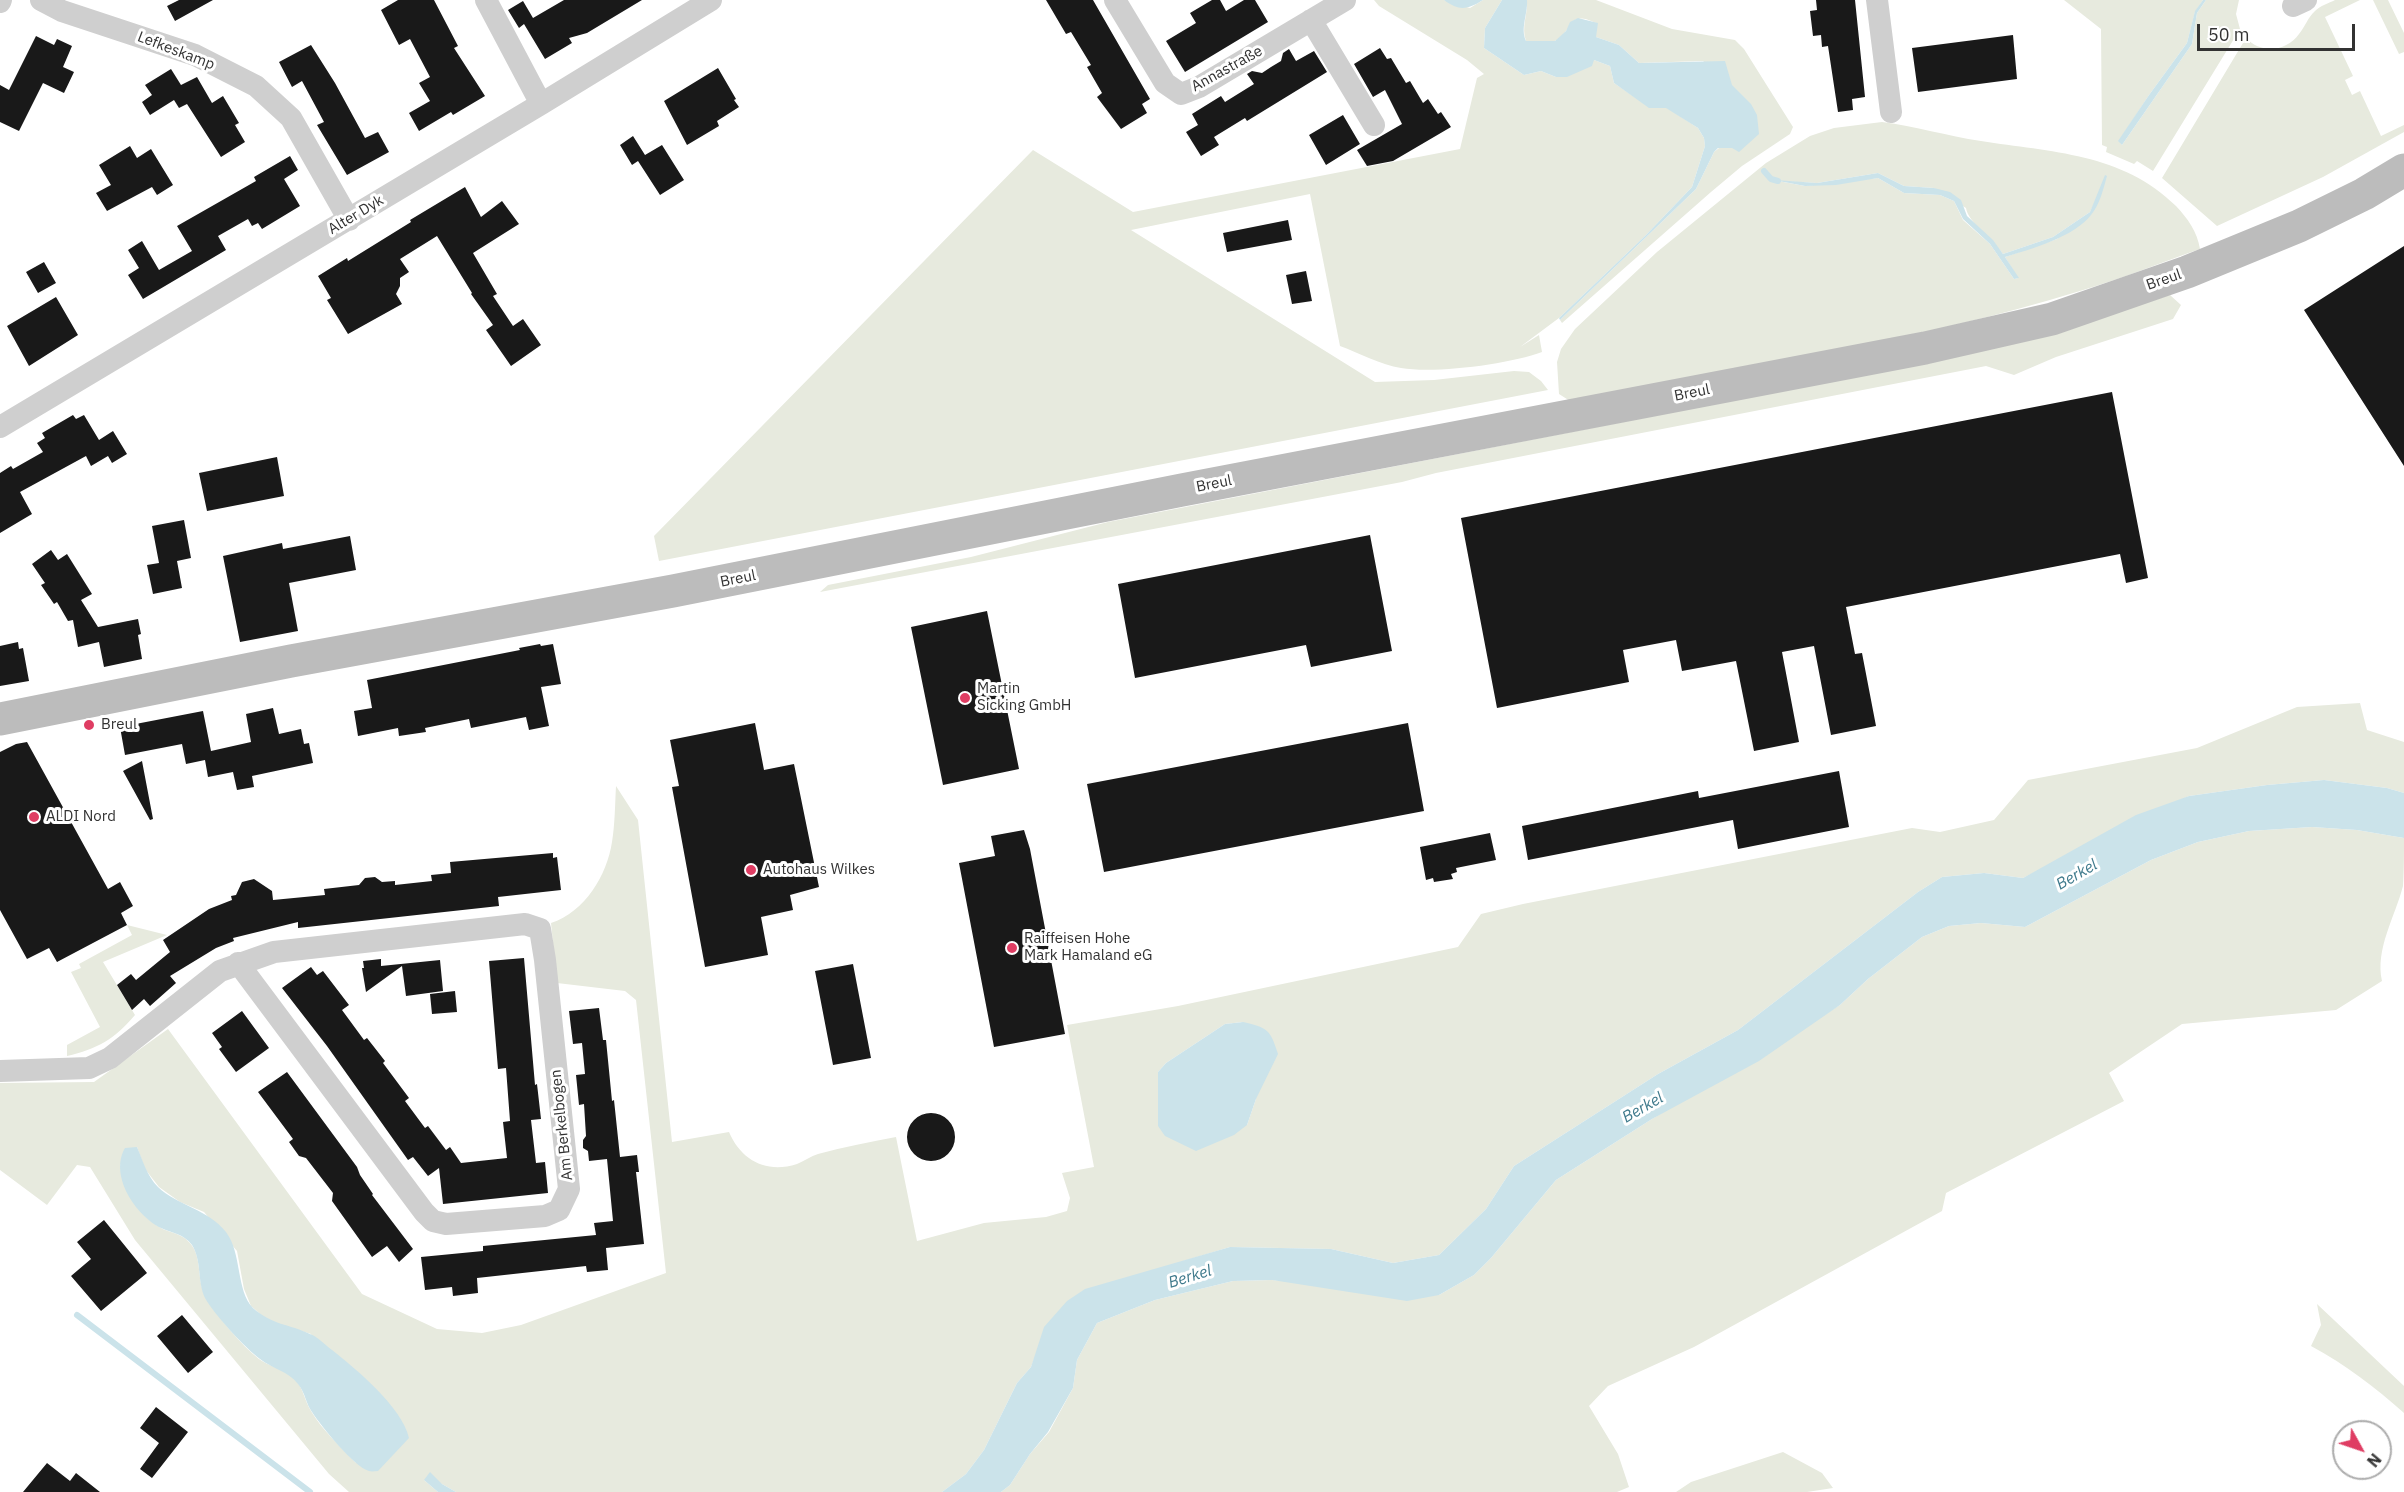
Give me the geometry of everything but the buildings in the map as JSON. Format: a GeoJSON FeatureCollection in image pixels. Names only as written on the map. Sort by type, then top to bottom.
{"type":"FeatureCollection","features":[{"type":"Feature","properties":{"kind":"main road","name":"Breul"},"geometry":{"type":"LineString","coordinates":[[0,719],[291,661],[673,591],[1182,490],[1925,348],[2052,318],[2193,270],[2317,217],[2364,194],[2404,170]]}},
{"type":"Feature","properties":{"kind":"street","name":"Lefkeskamp"},"geometry":{"type":"LineString","coordinates":[[41,0],[62,11],[195,55],[256,86],[291,118],[349,220]]}},
{"type":"Feature","properties":{"kind":"street"},"geometry":{"type":"LineString","coordinates":[[486,0],[541,104]]}},
{"type":"Feature","properties":{"kind":"street","name":"Alter Dyk"},"geometry":{"type":"LineString","coordinates":[[0,427],[349,220],[711,0]]}},
{"type":"Feature","properties":{"kind":"street","name":"Annastraße"},"geometry":{"type":"LineString","coordinates":[[1115,0],[1165,83],[1180,94],[1199,87],[1345,0]]}},
{"type":"Feature","properties":{"kind":"street"},"geometry":{"type":"LineString","coordinates":[[1877,0],[1891,112]]}},
{"type":"Feature","properties":{"kind":"street"},"geometry":{"type":"LineString","coordinates":[[1311,20],[1374,125]]}},
{"type":"Feature","properties":{"kind":"street","name":"Am Berkelbogen"},"geometry":{"type":"LineString","coordinates":[[0,1071],[89,1068],[110,1058],[220,971],[238,963],[274,952],[525,924],[540,929],[545,960],[569,1189],[559,1210],[545,1216],[523,1218],[446,1224],[433,1221],[238,963]]}},
{"type":"Feature","properties":{"kind":"shaded area"},"geometry":{"type":"Polygon","coordinates":[[[1374,0],[1444,0],[1470,8],[1483,0],[1502,0],[1485,28],[1484,48],[1524,75],[1541,71],[1556,77],[1594,60],[1610,66],[1614,83],[1649,107],[1666,107],[1698,128],[1704,138],[1705,146],[1692,187],[1646,235],[1559,318],[1520,347],[1539,335],[1542,352],[1472,367],[1416,370],[1386,364],[1340,346],[1310,194],[1131,230],[1375,382],[1434,380],[1514,371],[1529,372],[1548,390],[659,561],[654,536],[1033,150],[1133,212],[1460,149],[1477,78],[1484,74],[1467,60],[1379,6],[1374,0]]]}},
{"type":"Feature","properties":{"kind":"shaded area"},"geometry":{"type":"Polygon","coordinates":[[[1527,0],[1596,0],[1672,29],[1735,40],[1744,49],[1793,127],[1790,134],[1742,166],[1711,192],[1562,323],[1560,320],[1696,189],[1714,152],[1719,148],[1733,148],[1739,93],[1703,61],[1639,63],[1619,45],[1596,37],[1596,23],[1586,19],[1575,20],[1555,41],[1541,43],[1526,41],[1524,31],[1527,0]]]}},
{"type":"Feature","properties":{"kind":"shaded area"},"geometry":{"type":"Polygon","coordinates":[[[2064,0],[2203,0],[2195,12],[2187,43],[2119,141],[2122,145],[2192,44],[2197,13],[2206,0],[2239,0],[2236,14],[2240,29],[2153,171],[2137,161],[2134,164],[2106,152],[2107,147],[2102,145],[2101,29],[2064,0]]]}},
{"type":"Feature","properties":{"kind":"shaded area"},"geometry":{"type":"Polygon","coordinates":[[[2335,0],[2360,0],[2325,17],[2353,76],[2345,80],[2352,95],[2360,91],[2381,136],[2404,125],[2404,132],[2323,177],[2217,226],[2162,178],[2246,38],[2266,49],[2280,47],[2294,40],[2315,11],[2335,0]]]}},
{"type":"Feature","properties":{"kind":"shaded area"},"geometry":{"type":"Polygon","coordinates":[[[2373,0],[2388,0],[2404,33],[2404,52],[2399,54],[2373,0]]]}},
{"type":"Feature","properties":{"kind":"shaded area"},"geometry":{"type":"Polygon","coordinates":[[[1882,122],[1968,139],[2059,152],[2109,165],[2155,188],[2176,206],[2191,226],[2200,249],[2080,291],[2018,309],[1891,340],[1570,401],[1559,394],[1557,362],[1561,349],[1575,329],[1657,252],[1766,163],[1810,136],[1834,128],[1882,122]],[[1878,173],[1817,183],[1778,181],[1805,186],[1878,178],[1904,193],[1940,195],[1954,201],[1963,220],[1990,244],[2014,279],[2018,278],[2005,257],[2057,239],[2091,214],[2098,196],[2090,212],[2053,237],[2003,254],[1971,219],[1966,208],[1934,188],[1904,186],[1878,173]]]}},
{"type":"Feature","properties":{"kind":"shaded area"},"geometry":{"type":"Polygon","coordinates":[[[2170,295],[2181,305],[2173,319],[2056,357],[2014,375],[1986,366],[1436,473],[1402,482],[820,592],[828,585],[971,557],[1108,522],[1937,361],[2170,295]]]}},
{"type":"Feature","properties":{"kind":"shaded area"},"geometry":{"type":"Polygon","coordinates":[[[2360,703],[2367,730],[2404,742],[2404,793],[2387,788],[2324,780],[2189,796],[2023,878],[1984,873],[1942,877],[1918,892],[1738,1030],[1658,1074],[1514,1166],[1486,1209],[1439,1255],[1393,1263],[1331,1249],[1230,1247],[1167,1266],[1038,1349],[1031,1367],[1017,1383],[984,1450],[966,1474],[942,1492],[456,1492],[442,1484],[424,1480],[438,1492],[349,1492],[329,1474],[135,1240],[90,1167],[77,1165],[47,1205],[0,1170],[0,1083],[94,1082],[168,1029],[362,1294],[437,1329],[482,1333],[521,1325],[666,1273],[636,1000],[625,991],[557,983],[551,923],[563,918],[584,901],[605,867],[612,842],[616,786],[638,820],[672,1142],[729,1132],[740,1150],[756,1162],[765,1166],[786,1167],[828,1151],[896,1137],[917,1241],[984,1223],[1046,1217],[1067,1211],[1070,1198],[1062,1173],[1094,1167],[1067,1025],[1178,1006],[1458,947],[1481,914],[1523,904],[1912,828],[1940,832],[1994,820],[2028,780],[2197,748],[2297,707],[2360,703]],[[1243,1022],[1225,1024],[1166,1063],[1158,1072],[1247,1125],[1256,1099],[1243,1022]],[[137,1147],[120,1165],[124,1183],[133,1201],[145,1216],[161,1228],[189,1242],[194,1248],[204,1294],[219,1316],[259,1359],[296,1380],[315,1418],[356,1463],[311,1334],[267,1320],[251,1306],[244,1289],[237,1251],[204,1212],[180,1202],[159,1187],[145,1169],[137,1147]]]}},
{"type":"Feature","properties":{"kind":"shaded area"},"geometry":{"type":"Polygon","coordinates":[[[2312,827],[2357,830],[2404,838],[2403,886],[2383,945],[2382,981],[2336,1010],[2182,1024],[2109,1073],[2124,1101],[1946,1193],[1942,1211],[1694,1347],[1608,1386],[1589,1406],[1618,1454],[1629,1487],[1617,1492],[1001,1492],[1010,1485],[1030,1454],[1049,1432],[1073,1388],[1077,1360],[1097,1323],[1155,1300],[1233,1281],[1272,1280],[1439,1295],[1474,1275],[1556,1180],[1840,1005],[1868,979],[1922,937],[1949,926],[1981,923],[2025,927],[2151,860],[2198,842],[2249,831],[2312,827]]]}},
{"type":"Feature","properties":{"kind":"shaded area"},"geometry":{"type":"Polygon","coordinates":[[[127,925],[167,935],[103,962],[135,1015],[120,1031],[105,1042],[67,1056],[67,1045],[100,1027],[71,972],[81,968],[79,964],[132,935],[127,925]]]}},
{"type":"Feature","properties":{"kind":"shaded area"},"geometry":{"type":"Polygon","coordinates":[[[2317,1304],[2404,1386],[2404,1413],[2360,1377],[2311,1346],[2321,1325],[2317,1304]]]}},
{"type":"Feature","properties":{"kind":"shaded area"},"geometry":{"type":"Polygon","coordinates":[[[1783,1452],[1822,1473],[1833,1488],[1807,1492],[1676,1492],[1691,1482],[1783,1452]]]}},
{"type":"Feature","properties":{"kind":"water"},"geometry":{"type":"Polygon","coordinates":[[[1444,0],[1483,0],[1463,8],[1444,0]]]}},
{"type":"Feature","properties":{"kind":"water"},"geometry":{"type":"Polygon","coordinates":[[[1502,0],[1527,0],[1524,26],[1526,41],[1555,41],[1566,31],[1570,22],[1578,18],[1598,23],[1596,37],[1619,45],[1639,63],[1725,61],[1732,85],[1751,104],[1757,115],[1759,134],[1739,152],[1732,148],[1718,148],[1696,189],[1560,320],[1559,318],[1646,235],[1692,187],[1705,146],[1704,138],[1698,128],[1666,108],[1649,108],[1614,83],[1610,66],[1594,60],[1592,66],[1567,77],[1556,77],[1541,71],[1524,75],[1484,48],[1485,28],[1502,0]]]}},
{"type":"Feature","properties":{"kind":"water"},"geometry":{"type":"Polygon","coordinates":[[[2203,0],[2206,0],[2197,13],[2192,44],[2122,145],[2118,141],[2187,43],[2195,11],[2203,0]]]}},
{"type":"Feature","properties":{"kind":"water"},"geometry":{"type":"Polygon","coordinates":[[[1878,173],[1904,186],[1934,188],[1950,192],[1961,200],[1967,216],[1993,240],[2003,254],[2053,237],[2090,212],[2105,175],[2107,176],[2097,206],[2083,223],[2063,236],[2005,257],[2019,278],[2014,279],[1990,244],[1963,219],[1954,201],[1940,195],[1904,193],[1878,178],[1836,185],[1805,186],[1768,179],[1771,177],[1775,180],[1817,183],[1878,173]]]}},
{"type":"Feature","properties":{"kind":"water","name":"Berkel"},"geometry":{"type":"Polygon","coordinates":[[[2324,780],[2387,788],[2404,793],[2404,838],[2357,830],[2312,827],[2249,831],[2198,842],[2151,860],[2025,927],[1981,923],[1949,926],[1922,937],[1868,979],[1840,1005],[1759,1061],[1652,1119],[1556,1180],[1474,1275],[1439,1295],[1407,1301],[1272,1280],[1233,1281],[1155,1300],[1097,1323],[1077,1360],[1073,1388],[1048,1432],[1030,1454],[1010,1485],[1001,1492],[942,1492],[966,1474],[984,1450],[1017,1383],[1031,1367],[1044,1327],[1067,1301],[1085,1289],[1230,1247],[1331,1249],[1393,1263],[1439,1255],[1486,1209],[1514,1166],[1658,1074],[1738,1030],[1918,892],[1942,877],[1984,873],[2023,878],[2136,815],[2189,796],[2324,780]]]}},
{"type":"Feature","properties":{"kind":"water"},"geometry":{"type":"Polygon","coordinates":[[[1243,1022],[1267,1031],[1273,1039],[1278,1054],[1256,1099],[1247,1125],[1234,1135],[1196,1151],[1165,1136],[1158,1126],[1158,1072],[1166,1063],[1225,1024],[1243,1022]]]}},
{"type":"Feature","properties":{"kind":"water"},"geometry":{"type":"Polygon","coordinates":[[[137,1147],[148,1173],[158,1187],[211,1218],[226,1232],[235,1250],[244,1292],[253,1308],[267,1318],[319,1339],[365,1378],[397,1414],[409,1438],[378,1471],[370,1471],[355,1462],[316,1418],[294,1380],[254,1354],[209,1305],[201,1285],[197,1258],[192,1245],[182,1236],[151,1222],[142,1214],[127,1193],[120,1170],[121,1159],[125,1148],[137,1147]]]}},
{"type":"Feature","properties":{"kind":"water"},"geometry":{"type":"Polygon","coordinates":[[[430,1472],[442,1484],[456,1492],[438,1492],[424,1480],[430,1472]]]}},
{"type":"Feature","properties":{"kind":"waterway"},"geometry":{"type":"LineString","coordinates":[[1764,171],[1771,179],[1778,181]]}},
{"type":"Feature","properties":{"kind":"waterway"},"geometry":{"type":"LineString","coordinates":[[77,1315],[310,1492]]}},
{"type":"Feature","properties":{"kind":"place","name":"Martin Sicking GmbH"},"geometry":{"type":"Point","coordinates":[965,698]}},
{"type":"Feature","properties":{"kind":"place","name":"Breul"},"geometry":{"type":"Point","coordinates":[89,725]}},
{"type":"Feature","properties":{"kind":"place","name":"ALDI Nord"},"geometry":{"type":"Point","coordinates":[34,817]}},
{"type":"Feature","properties":{"kind":"place","name":"Autohaus Wilkes"},"geometry":{"type":"Point","coordinates":[751,870]}},
{"type":"Feature","properties":{"kind":"place","name":"Raiffeisen Hohe Mark Hamaland eG"},"geometry":{"type":"Point","coordinates":[1012,948]}}]}
